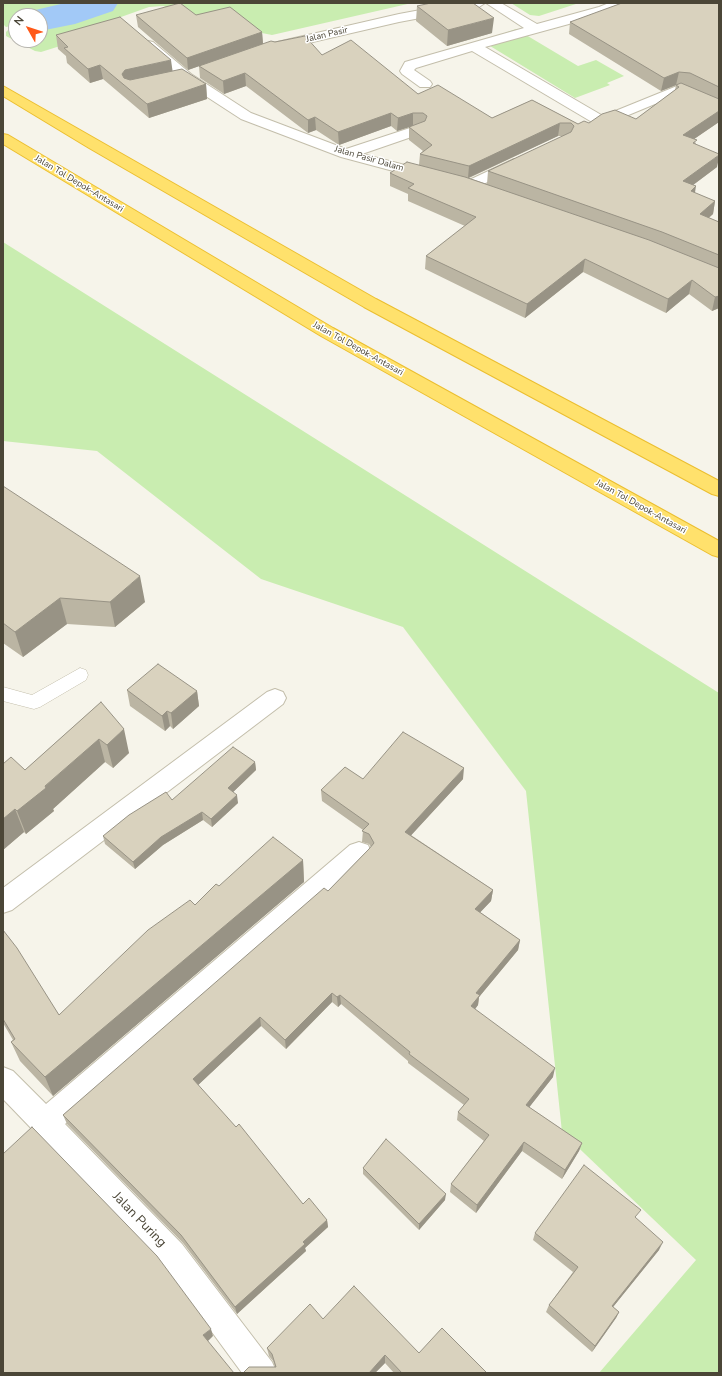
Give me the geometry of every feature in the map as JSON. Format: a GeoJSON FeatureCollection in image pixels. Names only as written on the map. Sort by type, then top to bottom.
{"type":"FeatureCollection","features":[{"type":"Feature","properties":{"kind":"highway"},"geometry":{"type":"LineString","coordinates":[[5,93],[370,303],[719,489]]}},
{"type":"Feature","properties":{"kind":"highway","name":"Jalan Tol Depok–Antasari"},"geometry":{"type":"LineString","coordinates":[[3,138],[327,332],[719,550]]}},
{"type":"Feature","properties":{"kind":"street","name":"Jalan Pasir"},"geometry":{"type":"LineString","coordinates":[[267,49],[400,18],[478,3]]}},
{"type":"Feature","properties":{"kind":"street"},"geometry":{"type":"LineString","coordinates":[[492,3],[535,29]]}},
{"type":"Feature","properties":{"kind":"street"},"geometry":{"type":"LineString","coordinates":[[425,84],[407,71],[410,66],[474,46],[604,10],[618,3]]}},
{"type":"Feature","properties":{"kind":"street","name":"Jalan Pasir Dalam"},"geometry":{"type":"LineString","coordinates":[[138,36],[179,79],[246,116],[346,154],[439,178]]}},
{"type":"Feature","properties":{"kind":"street"},"geometry":{"type":"LineString","coordinates":[[474,46],[602,122],[677,90],[682,90],[719,107]]}},
{"type":"Feature","properties":{"kind":"street"},"geometry":{"type":"LineString","coordinates":[[179,79],[201,72]]}},
{"type":"Feature","properties":{"kind":"street"},"geometry":{"type":"LineString","coordinates":[[346,154],[418,130]]}},
{"type":"Feature","properties":{"kind":"street"},"geometry":{"type":"LineString","coordinates":[[470,185],[529,157]]}},
{"type":"Feature","properties":{"kind":"street"},"geometry":{"type":"LineString","coordinates":[[454,182],[470,185],[492,193]]}},
{"type":"Feature","properties":{"kind":"street"},"geometry":{"type":"LineString","coordinates":[[3,902],[275,698]]}},
{"type":"Feature","properties":{"kind":"street"},"geometry":{"type":"LineString","coordinates":[[45,1123],[359,852]]}},
{"type":"Feature","properties":{"kind":"street","name":"Jalan Puring"},"geometry":{"type":"LineString","coordinates":[[3,1080],[172,1254],[262,1373]]}},
{"type":"Feature","properties":{"kind":"lane"},"geometry":{"type":"LineString","coordinates":[[3,694],[34,702],[80,675]]}},
{"type":"Feature","properties":{"kind":"green space"},"geometry":{"type":"Polygon","coordinates":[[[3,3],[100,3],[62,16],[48,19],[48,8],[8,8],[8,27],[6,27],[3,24],[3,3]]]}},
{"type":"Feature","properties":{"kind":"green space"},"geometry":{"type":"Polygon","coordinates":[[[114,3],[412,3],[272,35],[206,22],[163,6],[149,7],[121,17],[73,42],[41,52],[29,48],[48,48],[48,21],[114,3]]]}},
{"type":"Feature","properties":{"kind":"green space"},"geometry":{"type":"Polygon","coordinates":[[[511,3],[579,3],[539,16],[530,15],[511,3]]]}},
{"type":"Feature","properties":{"kind":"green space"},"geometry":{"type":"Polygon","coordinates":[[[516,29],[578,66],[596,60],[624,76],[607,83],[610,85],[575,98],[482,41],[516,29]]]}},
{"type":"Feature","properties":{"kind":"green space"},"geometry":{"type":"Polygon","coordinates":[[[8,30],[8,37],[6,36],[6,32],[8,30]]]}},
{"type":"Feature","properties":{"kind":"green space"},"geometry":{"type":"Polygon","coordinates":[[[3,242],[719,693],[719,1373],[599,1373],[696,1260],[562,1132],[526,791],[403,627],[261,579],[97,451],[3,441],[3,242]]]}},
{"type":"Feature","properties":{"kind":"building"},"geometry":{"type":"Polygon","coordinates":[[[180,3],[196,15],[230,7],[262,32],[187,58],[136,15],[180,3]]]}},
{"type":"Feature","properties":{"kind":"building"},"geometry":{"type":"Polygon","coordinates":[[[431,3],[473,3],[494,18],[448,30],[417,6],[431,3]]]}},
{"type":"Feature","properties":{"kind":"building"},"geometry":{"type":"Polygon","coordinates":[[[622,3],[719,3],[719,87],[690,73],[679,72],[664,78],[570,22],[622,3]]]}},
{"type":"Feature","properties":{"kind":"building"},"geometry":{"type":"Polygon","coordinates":[[[120,17],[171,60],[125,70],[122,74],[124,78],[130,80],[182,69],[206,84],[147,104],[100,65],[88,69],[64,48],[68,47],[56,35],[120,17]]]}},
{"type":"Feature","properties":{"kind":"building"},"geometry":{"type":"Polygon","coordinates":[[[305,36],[322,55],[351,40],[418,94],[438,85],[492,118],[532,100],[578,124],[584,121],[589,123],[602,114],[615,110],[636,119],[679,87],[676,85],[681,83],[719,99],[719,111],[683,135],[697,140],[693,143],[719,155],[683,181],[696,186],[691,191],[715,201],[700,214],[719,222],[719,255],[662,232],[488,171],[571,132],[574,126],[571,123],[560,123],[469,166],[420,154],[432,145],[409,127],[425,121],[427,116],[423,113],[413,113],[398,118],[391,113],[338,132],[315,117],[308,120],[245,73],[223,81],[199,66],[271,41],[275,42],[305,36]]]}},
{"type":"Feature","properties":{"kind":"building"},"geometry":{"type":"Polygon","coordinates":[[[407,162],[465,177],[649,240],[719,268],[719,296],[715,297],[692,280],[668,299],[585,259],[527,304],[426,256],[476,217],[408,188],[414,184],[390,173],[407,162]]]}},
{"type":"Feature","properties":{"kind":"building"},"geometry":{"type":"Polygon","coordinates":[[[3,486],[140,576],[110,602],[60,598],[15,632],[3,623],[3,486]]]}},
{"type":"Feature","properties":{"kind":"building"},"geometry":{"type":"Polygon","coordinates":[[[158,664],[197,691],[171,713],[167,711],[162,716],[127,690],[158,664]]]}},
{"type":"Feature","properties":{"kind":"building"},"geometry":{"type":"Polygon","coordinates":[[[101,702],[124,729],[107,745],[99,739],[45,786],[46,788],[17,811],[15,809],[3,819],[3,764],[11,757],[25,770],[101,702]]]}},
{"type":"Feature","properties":{"kind":"building"},"geometry":{"type":"Polygon","coordinates":[[[403,732],[464,768],[405,832],[493,890],[475,909],[520,940],[476,993],[480,995],[471,1006],[555,1068],[526,1105],[582,1143],[565,1170],[524,1142],[477,1205],[451,1184],[489,1135],[458,1112],[469,1099],[409,1054],[410,1052],[340,995],[337,997],[332,993],[285,1040],[260,1017],[193,1079],[236,1127],[239,1124],[303,1204],[309,1198],[327,1220],[303,1242],[305,1244],[235,1307],[181,1235],[63,1115],[324,888],[328,891],[369,849],[374,843],[369,834],[362,831],[369,824],[321,790],[345,767],[363,779],[403,732]]]}},
{"type":"Feature","properties":{"kind":"building"},"geometry":{"type":"Polygon","coordinates":[[[233,747],[255,762],[228,788],[237,795],[211,819],[202,812],[161,837],[133,862],[103,836],[129,815],[166,792],[172,800],[233,747]]]}},
{"type":"Feature","properties":{"kind":"building"},"geometry":{"type":"Polygon","coordinates":[[[273,837],[303,860],[45,1077],[11,1042],[15,1039],[3,1019],[3,930],[17,948],[59,1015],[148,930],[190,900],[195,905],[216,884],[219,886],[273,837]]]}},
{"type":"Feature","properties":{"kind":"building"},"geometry":{"type":"Polygon","coordinates":[[[32,1127],[157,1256],[211,1329],[203,1335],[234,1373],[3,1373],[3,1154],[32,1127]]]}},
{"type":"Feature","properties":{"kind":"building"},"geometry":{"type":"Polygon","coordinates":[[[386,1139],[446,1194],[419,1224],[363,1168],[386,1139]]]}},
{"type":"Feature","properties":{"kind":"building"},"geometry":{"type":"Polygon","coordinates":[[[584,1165],[641,1210],[635,1217],[663,1242],[612,1306],[619,1312],[595,1346],[549,1305],[578,1267],[535,1233],[584,1165]]]}},
{"type":"Feature","properties":{"kind":"building"},"geometry":{"type":"Polygon","coordinates":[[[354,1286],[419,1353],[442,1328],[487,1373],[402,1373],[385,1355],[369,1373],[243,1373],[249,1367],[276,1367],[272,1354],[267,1348],[310,1304],[323,1319],[354,1286]]]}},
{"type":"Feature","properties":{"kind":"waterway"},"geometry":{"type":"LineString","coordinates":[[48,19],[62,16],[100,3]]}}]}
